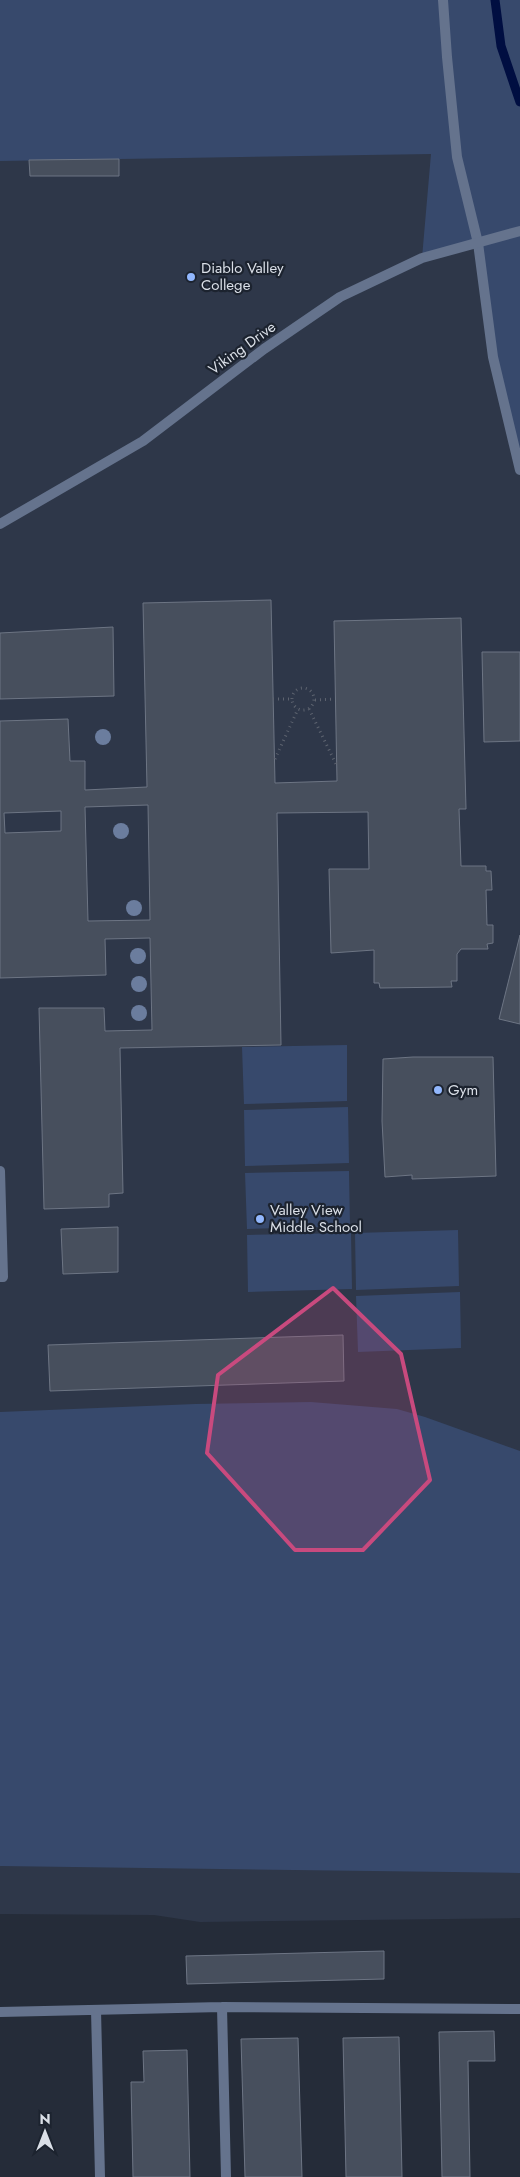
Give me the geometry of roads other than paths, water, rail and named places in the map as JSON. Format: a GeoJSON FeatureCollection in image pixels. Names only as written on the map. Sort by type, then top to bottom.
{"type":"FeatureCollection","features":[{"type":"Feature","properties":{"kind":"street"},"geometry":{"type":"LineString","coordinates":[[443,0],[457,157],[478,243],[493,357],[520,470]]}},
{"type":"Feature","properties":{"kind":"street","name":"Viking Drive"},"geometry":{"type":"LineString","coordinates":[[0,524],[5,523],[143,441],[264,349],[340,297],[422,258],[520,231]]}},
{"type":"Feature","properties":{"kind":"street"},"geometry":{"type":"LineString","coordinates":[[0,1171],[3,1277],[0,1277]]}},
{"type":"Feature","properties":{"kind":"street"},"geometry":{"type":"LineString","coordinates":[[0,2012],[222,2007],[520,2009]]}},
{"type":"Feature","properties":{"kind":"street"},"geometry":{"type":"LineString","coordinates":[[222,2007],[226,2177]]}},
{"type":"Feature","properties":{"kind":"street"},"geometry":{"type":"LineString","coordinates":[[96,2010],[100,2177]]}},
{"type":"Feature","properties":{"kind":"waterway"},"geometry":{"type":"LineString","coordinates":[[495,0],[501,46],[520,102]]}},
{"type":"Feature","properties":{"kind":"place","name":"Diablo Valley College"},"geometry":{"type":"Point","coordinates":[191,277]}},
{"type":"Feature","properties":{"kind":"place","name":"Gym"},"geometry":{"type":"Point","coordinates":[438,1090]}},
{"type":"Feature","properties":{"kind":"place","name":"Valley View Middle School"},"geometry":{"type":"Point","coordinates":[260,1219]}}]}
